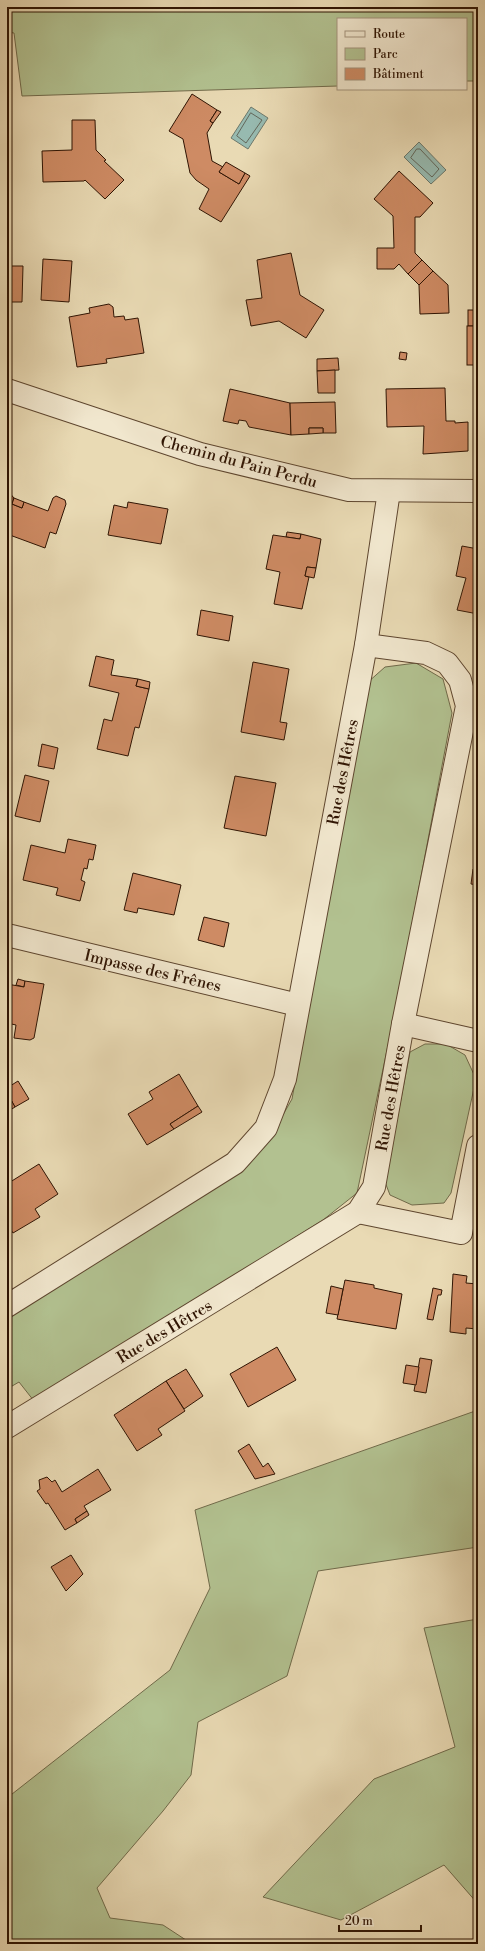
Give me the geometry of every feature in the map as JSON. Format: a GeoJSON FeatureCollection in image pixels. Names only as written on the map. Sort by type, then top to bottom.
{"type":"FeatureCollection","features":[{"type":"Feature","properties":{"kind":"street","name":"Chemin du Pain Perdu"},"geometry":{"type":"LineString","coordinates":[[7,390],[200,454],[349,490],[478,492]]}},
{"type":"Feature","properties":{"kind":"street","name":"Rue des Hêtres"},"geometry":{"type":"LineString","coordinates":[[7,1306],[235,1163],[266,1128],[285,1079],[366,645],[389,491]]}},
{"type":"Feature","properties":{"kind":"street","name":"Rue des Hêtres"},"geometry":{"type":"LineString","coordinates":[[7,1427],[358,1212],[374,1187],[403,1024],[466,706],[460,680],[447,663],[426,653],[366,645]]}},
{"type":"Feature","properties":{"kind":"street","name":"Impasse des Frênes"},"geometry":{"type":"LineString","coordinates":[[7,935],[298,1005]]}},
{"type":"Feature","properties":{"kind":"street"},"geometry":{"type":"LineString","coordinates":[[403,1024],[478,1041]]}},
{"type":"Feature","properties":{"kind":"street"},"geometry":{"type":"LineString","coordinates":[[358,1212],[461,1233],[478,1146]]}},
{"type":"Feature","properties":{"kind":"green space"},"geometry":{"type":"Polygon","coordinates":[[[7,7],[478,7],[478,81],[467,81],[467,18],[337,18],[337,86],[22,96],[14,33],[7,32],[7,7]]]}},
{"type":"Feature","properties":{"kind":"green space"},"geometry":{"type":"Polygon","coordinates":[[[416,663],[443,679],[452,713],[399,993],[357,1193],[323,1220],[34,1401],[19,1382],[7,1389],[7,1314],[237,1173],[267,1143],[292,1099],[367,683],[385,667],[416,663]]]}},
{"type":"Feature","properties":{"kind":"green space"},"geometry":{"type":"Polygon","coordinates":[[[425,1044],[446,1044],[465,1055],[476,1079],[451,1193],[444,1203],[412,1205],[390,1195],[385,1182],[410,1052],[425,1044]]]}},
{"type":"Feature","properties":{"kind":"green space"},"geometry":{"type":"Polygon","coordinates":[[[478,1410],[478,1547],[318,1571],[287,1676],[198,1722],[191,1775],[163,1811],[97,1888],[110,1918],[163,1925],[192,1944],[7,1944],[7,1798],[170,1670],[210,1588],[195,1510],[478,1410]]]}},
{"type":"Feature","properties":{"kind":"green space"},"geometry":{"type":"Polygon","coordinates":[[[478,1619],[478,1904],[444,1865],[341,1920],[263,1897],[374,1779],[455,1747],[424,1628],[478,1619]]]}},
{"type":"Feature","properties":{"kind":"water"},"geometry":{"type":"Polygon","coordinates":[[[251,107],[268,118],[248,149],[231,138],[251,107]]]}},
{"type":"Feature","properties":{"kind":"water"},"geometry":{"type":"Polygon","coordinates":[[[419,142],[446,170],[431,184],[404,157],[419,142]]]}},
{"type":"Feature","properties":{"kind":"building"},"geometry":{"type":"Polygon","coordinates":[[[192,94],[217,110],[210,121],[213,123],[207,133],[212,161],[223,167],[219,172],[239,184],[245,173],[250,176],[221,222],[199,209],[209,189],[196,180],[190,173],[183,139],[169,131],[192,94]]]}},
{"type":"Feature","properties":{"kind":"building"},"geometry":{"type":"Polygon","coordinates":[[[217,110],[221,112],[213,123],[210,121],[217,110]]]}},
{"type":"Feature","properties":{"kind":"building"},"geometry":{"type":"Polygon","coordinates":[[[72,120],[95,120],[96,150],[106,160],[104,161],[124,180],[105,199],[85,180],[43,182],[42,151],[72,150],[72,120]]]}},
{"type":"Feature","properties":{"kind":"building"},"geometry":{"type":"Polygon","coordinates":[[[226,162],[245,173],[239,184],[219,172],[226,162]]]}},
{"type":"Feature","properties":{"kind":"building"},"geometry":{"type":"Polygon","coordinates":[[[399,171],[433,203],[420,217],[415,217],[415,253],[422,260],[408,274],[399,264],[394,269],[377,269],[377,248],[394,248],[393,216],[374,199],[399,171]]]}},
{"type":"Feature","properties":{"kind":"building"},"geometry":{"type":"Polygon","coordinates":[[[291,253],[300,295],[324,310],[306,338],[279,321],[251,326],[246,300],[262,298],[257,260],[291,253]]]}},
{"type":"Feature","properties":{"kind":"building"},"geometry":{"type":"Polygon","coordinates":[[[43,259],[72,261],[69,302],[41,300],[43,259]]]}},
{"type":"Feature","properties":{"kind":"building"},"geometry":{"type":"Polygon","coordinates":[[[422,260],[433,271],[419,285],[408,274],[422,260]]]}},
{"type":"Feature","properties":{"kind":"building"},"geometry":{"type":"Polygon","coordinates":[[[7,266],[23,266],[22,302],[7,302],[7,266]]]}},
{"type":"Feature","properties":{"kind":"building"},"geometry":{"type":"Polygon","coordinates":[[[433,271],[448,285],[449,313],[420,314],[419,285],[433,271]]]}},
{"type":"Feature","properties":{"kind":"building"},"geometry":{"type":"Polygon","coordinates":[[[109,304],[113,307],[114,317],[124,316],[125,320],[138,318],[144,353],[106,359],[107,363],[77,367],[69,317],[90,313],[89,308],[109,304]]]}},
{"type":"Feature","properties":{"kind":"building"},"geometry":{"type":"Polygon","coordinates":[[[468,310],[478,310],[478,326],[468,326],[468,310]]]}},
{"type":"Feature","properties":{"kind":"building"},"geometry":{"type":"Polygon","coordinates":[[[467,326],[478,326],[478,365],[467,365],[467,326]]]}},
{"type":"Feature","properties":{"kind":"building"},"geometry":{"type":"Polygon","coordinates":[[[400,352],[407,353],[406,360],[399,359],[400,352]]]}},
{"type":"Feature","properties":{"kind":"building"},"geometry":{"type":"Polygon","coordinates":[[[338,358],[339,370],[317,371],[317,359],[338,358]]]}},
{"type":"Feature","properties":{"kind":"building"},"geometry":{"type":"Polygon","coordinates":[[[335,370],[335,393],[318,393],[317,371],[335,370]]]}},
{"type":"Feature","properties":{"kind":"building"},"geometry":{"type":"Polygon","coordinates":[[[445,388],[446,421],[455,421],[455,423],[468,422],[468,451],[423,454],[424,426],[387,427],[386,389],[445,388]]]}},
{"type":"Feature","properties":{"kind":"building"},"geometry":{"type":"Polygon","coordinates":[[[230,389],[290,403],[291,435],[249,427],[246,421],[239,420],[238,424],[223,421],[230,389]]]}},
{"type":"Feature","properties":{"kind":"building"},"geometry":{"type":"Polygon","coordinates":[[[335,402],[336,433],[323,433],[323,428],[309,428],[309,434],[291,435],[290,403],[335,402]]]}},
{"type":"Feature","properties":{"kind":"building"},"geometry":{"type":"Polygon","coordinates":[[[309,428],[323,428],[323,433],[309,434],[309,428]]]}},
{"type":"Feature","properties":{"kind":"building"},"geometry":{"type":"Polygon","coordinates":[[[7,490],[14,498],[12,504],[22,508],[24,502],[48,511],[53,498],[56,496],[65,500],[66,504],[56,534],[50,532],[45,548],[7,534],[7,490]]]}},
{"type":"Feature","properties":{"kind":"building"},"geometry":{"type":"Polygon","coordinates":[[[14,498],[24,502],[22,508],[12,504],[14,498]]]}},
{"type":"Feature","properties":{"kind":"building"},"geometry":{"type":"Polygon","coordinates":[[[128,502],[168,509],[161,544],[108,535],[114,505],[127,508],[128,502]]]}},
{"type":"Feature","properties":{"kind":"building"},"geometry":{"type":"Polygon","coordinates":[[[287,532],[301,534],[300,539],[286,537],[287,532]]]}},
{"type":"Feature","properties":{"kind":"building"},"geometry":{"type":"Polygon","coordinates":[[[301,534],[321,539],[316,568],[307,567],[305,576],[309,577],[302,609],[274,604],[280,572],[266,569],[273,535],[300,539],[301,534]]]}},
{"type":"Feature","properties":{"kind":"building"},"geometry":{"type":"Polygon","coordinates":[[[462,546],[478,549],[478,614],[457,610],[466,578],[456,576],[462,546]]]}},
{"type":"Feature","properties":{"kind":"building"},"geometry":{"type":"Polygon","coordinates":[[[307,567],[316,568],[314,578],[305,576],[307,567]]]}},
{"type":"Feature","properties":{"kind":"building"},"geometry":{"type":"Polygon","coordinates":[[[201,610],[233,616],[229,641],[197,635],[201,610]]]}},
{"type":"Feature","properties":{"kind":"building"},"geometry":{"type":"Polygon","coordinates":[[[96,656],[114,660],[111,675],[138,679],[136,686],[149,689],[139,728],[135,727],[128,756],[97,749],[104,719],[112,721],[119,693],[89,686],[96,656]]]}},
{"type":"Feature","properties":{"kind":"building"},"geometry":{"type":"Polygon","coordinates":[[[253,662],[289,669],[280,722],[287,723],[284,740],[241,732],[253,662]]]}},
{"type":"Feature","properties":{"kind":"building"},"geometry":{"type":"Polygon","coordinates":[[[138,679],[150,682],[149,689],[136,686],[138,679]]]}},
{"type":"Feature","properties":{"kind":"building"},"geometry":{"type":"Polygon","coordinates":[[[42,744],[58,748],[54,769],[38,766],[42,744]]]}},
{"type":"Feature","properties":{"kind":"building"},"geometry":{"type":"Polygon","coordinates":[[[25,775],[49,781],[40,822],[15,816],[25,775]]]}},
{"type":"Feature","properties":{"kind":"building"},"geometry":{"type":"Polygon","coordinates":[[[235,776],[276,783],[266,836],[224,828],[235,776]]]}},
{"type":"Feature","properties":{"kind":"building"},"geometry":{"type":"Polygon","coordinates":[[[68,839],[96,845],[93,860],[89,859],[87,869],[84,868],[81,880],[85,882],[80,901],[56,895],[58,888],[23,880],[31,845],[65,853],[68,839]]]}},
{"type":"Feature","properties":{"kind":"building"},"geometry":{"type":"Polygon","coordinates":[[[478,863],[478,885],[471,884],[473,869],[477,870],[478,863]]]}},
{"type":"Feature","properties":{"kind":"building"},"geometry":{"type":"Polygon","coordinates":[[[133,873],[181,885],[174,915],[138,908],[137,913],[124,910],[133,873]]]}},
{"type":"Feature","properties":{"kind":"building"},"geometry":{"type":"Polygon","coordinates":[[[204,917],[229,923],[224,947],[198,940],[204,917]]]}},
{"type":"Feature","properties":{"kind":"building"},"geometry":{"type":"Polygon","coordinates":[[[18,979],[25,981],[24,987],[16,985],[18,979]]]}},
{"type":"Feature","properties":{"kind":"building"},"geometry":{"type":"Polygon","coordinates":[[[25,981],[44,984],[34,1038],[30,1040],[14,1038],[16,1025],[7,1023],[7,984],[24,987],[25,981]]]}},
{"type":"Feature","properties":{"kind":"building"},"geometry":{"type":"Polygon","coordinates":[[[179,1074],[198,1106],[170,1124],[174,1129],[147,1145],[128,1114],[153,1099],[149,1092],[179,1074]]]}},
{"type":"Feature","properties":{"kind":"building"},"geometry":{"type":"Polygon","coordinates":[[[18,1081],[29,1099],[15,1107],[7,1093],[7,1088],[18,1081]]]}},
{"type":"Feature","properties":{"kind":"building"},"geometry":{"type":"Polygon","coordinates":[[[9,1096],[15,1107],[7,1112],[7,1098],[9,1096]]]}},
{"type":"Feature","properties":{"kind":"building"},"geometry":{"type":"Polygon","coordinates":[[[198,1106],[202,1112],[174,1129],[170,1124],[198,1106]]]}},
{"type":"Feature","properties":{"kind":"building"},"geometry":{"type":"Polygon","coordinates":[[[39,1164],[58,1194],[35,1209],[40,1217],[13,1233],[7,1223],[7,1184],[39,1164]]]}},
{"type":"Feature","properties":{"kind":"building"},"geometry":{"type":"Polygon","coordinates":[[[453,1274],[467,1276],[466,1283],[478,1284],[478,1329],[466,1328],[466,1334],[450,1332],[453,1274]]]}},
{"type":"Feature","properties":{"kind":"building"},"geometry":{"type":"Polygon","coordinates":[[[345,1280],[374,1285],[374,1288],[402,1294],[396,1329],[337,1319],[345,1280]]]}},
{"type":"Feature","properties":{"kind":"building"},"geometry":{"type":"Polygon","coordinates":[[[331,1286],[343,1289],[338,1315],[326,1313],[331,1286]]]}},
{"type":"Feature","properties":{"kind":"building"},"geometry":{"type":"Polygon","coordinates":[[[433,1288],[442,1290],[441,1295],[438,1295],[433,1320],[427,1319],[433,1288]]]}},
{"type":"Feature","properties":{"kind":"building"},"geometry":{"type":"Polygon","coordinates":[[[277,1347],[296,1380],[248,1407],[230,1374],[277,1347]]]}},
{"type":"Feature","properties":{"kind":"building"},"geometry":{"type":"Polygon","coordinates":[[[420,1358],[432,1360],[426,1393],[414,1391],[420,1358]]]}},
{"type":"Feature","properties":{"kind":"building"},"geometry":{"type":"Polygon","coordinates":[[[406,1365],[419,1367],[416,1385],[403,1383],[406,1365]]]}},
{"type":"Feature","properties":{"kind":"building"},"geometry":{"type":"Polygon","coordinates":[[[186,1369],[203,1396],[184,1409],[166,1381],[186,1369]]]}},
{"type":"Feature","properties":{"kind":"building"},"geometry":{"type":"Polygon","coordinates":[[[166,1381],[185,1411],[158,1429],[162,1435],[137,1451],[114,1415],[166,1381]]]}},
{"type":"Feature","properties":{"kind":"building"},"geometry":{"type":"Polygon","coordinates":[[[249,1444],[263,1467],[268,1463],[275,1474],[255,1479],[238,1451],[249,1444]]]}},
{"type":"Feature","properties":{"kind":"building"},"geometry":{"type":"Polygon","coordinates":[[[98,1469],[111,1490],[84,1506],[87,1511],[75,1519],[77,1523],[65,1530],[48,1503],[46,1504],[37,1491],[40,1489],[39,1480],[47,1477],[52,1482],[55,1480],[62,1492],[98,1469]]]}},
{"type":"Feature","properties":{"kind":"building"},"geometry":{"type":"Polygon","coordinates":[[[87,1511],[89,1515],[77,1523],[75,1519],[87,1511]]]}},
{"type":"Feature","properties":{"kind":"building"},"geometry":{"type":"Polygon","coordinates":[[[71,1555],[83,1574],[66,1591],[51,1567],[71,1555]]]}}]}
